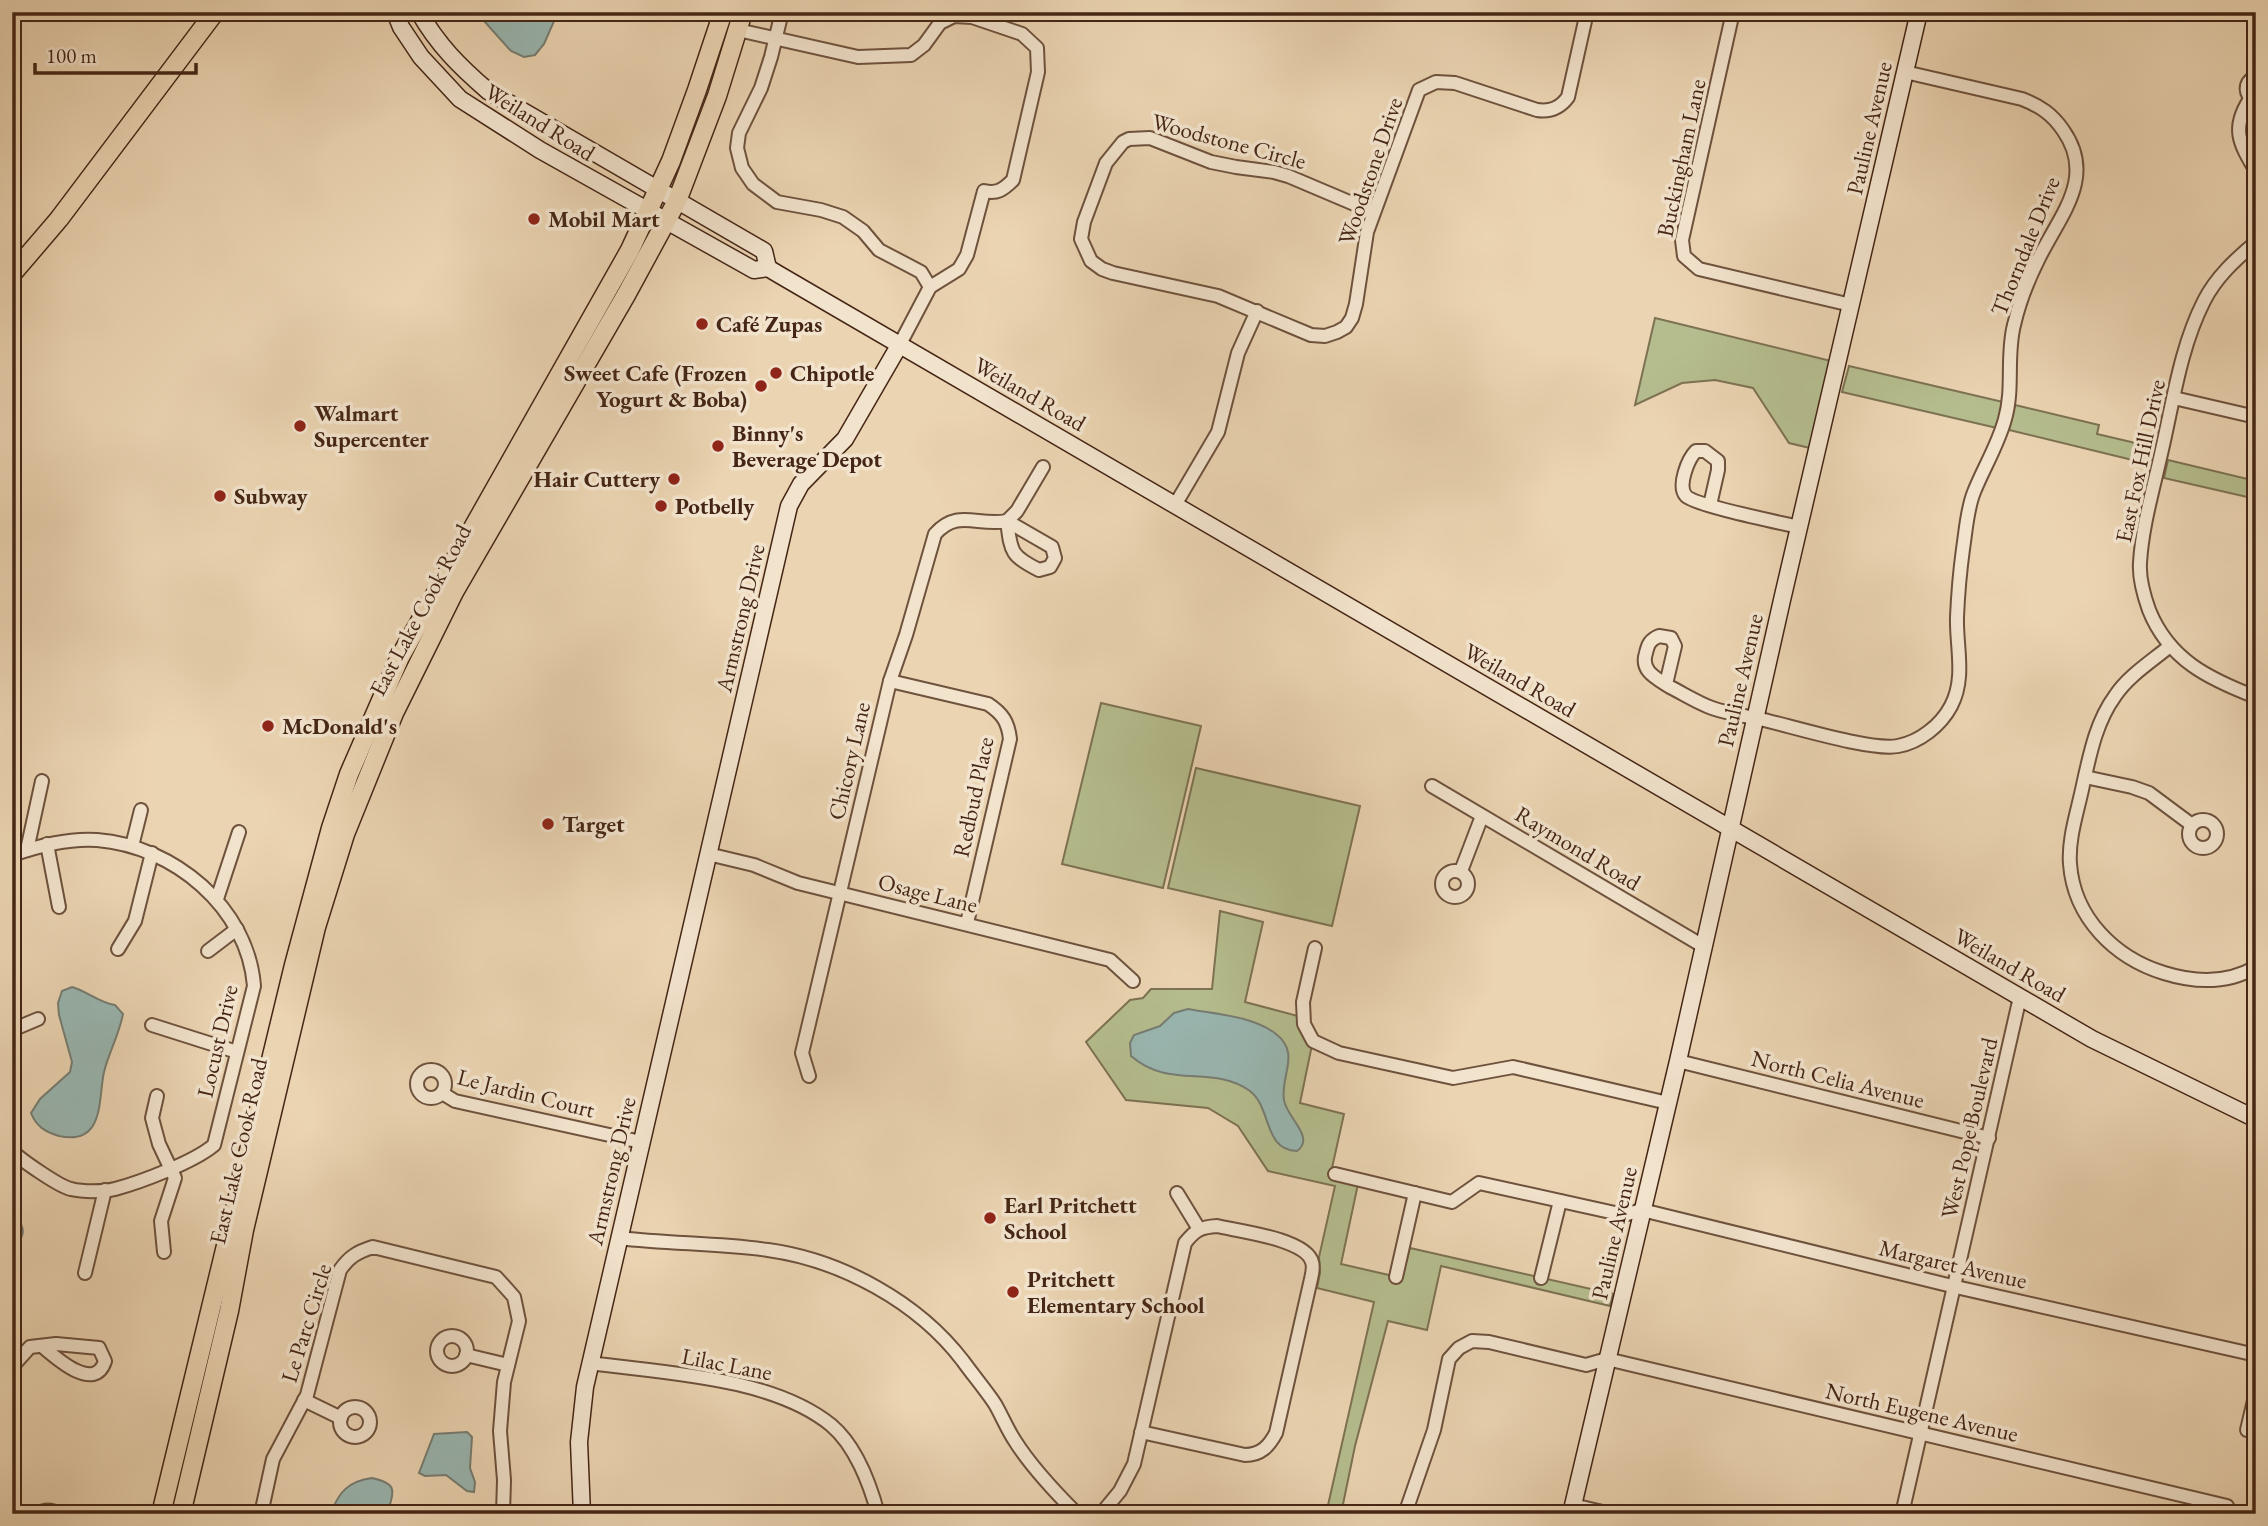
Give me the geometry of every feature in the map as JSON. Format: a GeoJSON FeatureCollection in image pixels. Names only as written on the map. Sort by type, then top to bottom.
{"type":"FeatureCollection","features":[{"type":"Feature","properties":{"kind":"main road"},"geometry":{"type":"LineString","coordinates":[[12,274],[59,219],[215,12]]}},
{"type":"Feature","properties":{"kind":"main road","name":"East Lake Cook Road"},"geometry":{"type":"LineString","coordinates":[[161,1514],[294,965],[331,828],[349,774],[400,657],[630,250],[658,189],[697,90],[723,12]]}},
{"type":"Feature","properties":{"kind":"main road","name":"East Lake Cook Road"},"geometry":{"type":"LineString","coordinates":[[181,1514],[226,1324],[244,1230],[316,927],[345,834],[387,728],[454,592],[677,201],[712,109],[741,21]]}},
{"type":"Feature","properties":{"kind":"street","name":"Weiland Road"},"geometry":{"type":"LineString","coordinates":[[395,12],[401,27],[421,57],[460,99],[540,150],[754,270],[768,268],[2092,1039],[2256,1119]]}},
{"type":"Feature","properties":{"kind":"street","name":"Weiland Road"},"geometry":{"type":"LineString","coordinates":[[419,12],[430,33],[454,62],[488,91],[764,251],[768,268]]}},
{"type":"Feature","properties":{"kind":"street"},"geometry":{"type":"LineString","coordinates":[[741,21],[775,39],[858,57],[911,55],[924,45],[940,23],[954,16],[972,17],[1022,34],[1038,48],[1038,72],[1013,180],[993,193],[984,191],[967,255],[960,269],[930,287],[921,272],[878,250],[863,231],[844,217],[777,202],[753,184],[742,168],[737,148],[739,132],[761,88],[772,57],[775,39],[782,12]]}},
{"type":"Feature","properties":{"kind":"street","name":"Woodstone Drive"},"geometry":{"type":"LineString","coordinates":[[1257,311],[1311,335],[1325,336],[1346,327],[1356,304],[1362,256],[1373,212],[1419,90],[1436,82],[1455,83],[1537,110],[1555,109],[1568,97],[1587,12]]}},
{"type":"Feature","properties":{"kind":"street","name":"Buckingham Lane"},"geometry":{"type":"LineString","coordinates":[[1733,12],[1682,240],[1684,256],[1699,269],[1851,305]]}},
{"type":"Feature","properties":{"kind":"street","name":"Pauline Avenue"},"geometry":{"type":"LineString","coordinates":[[1572,1509],[1919,12]]}},
{"type":"Feature","properties":{"kind":"street","name":"Thorndale Drive"},"geometry":{"type":"LineString","coordinates":[[1666,684],[1713,708],[1866,743],[1898,747],[1927,733],[1952,705],[1958,687],[1956,620],[1960,570],[1973,494],[1996,445],[2005,418],[2010,392],[2010,340],[2016,318],[2037,262],[2071,198],[2076,184],[2076,156],[2072,143],[2057,121],[2037,105],[2022,99],[1905,72]]}},
{"type":"Feature","properties":{"kind":"street"},"geometry":{"type":"LineString","coordinates":[[2256,76],[2249,80],[2246,88],[2253,101],[2242,111],[2238,123],[2241,148],[2256,171]]}},
{"type":"Feature","properties":{"kind":"street","name":"Woodstone Circle"},"geometry":{"type":"LineString","coordinates":[[1257,311],[1218,296],[1113,273],[1091,261],[1081,239],[1084,222],[1106,163],[1123,142],[1136,137],[1150,138],[1211,162],[1274,172],[1373,212]]}},
{"type":"Feature","properties":{"kind":"street","name":"East Fox Hill Drive"},"geometry":{"type":"LineString","coordinates":[[2256,242],[2235,260],[2205,299],[2188,341],[2143,537],[2140,566],[2149,611],[2170,646],[2196,670],[2256,697]]}},
{"type":"Feature","properties":{"kind":"street","name":"Armstrong Drive"},"geometry":{"type":"LineString","coordinates":[[582,1514],[579,1442],[581,1409],[590,1363],[789,506],[801,484],[845,439],[930,287]]}},
{"type":"Feature","properties":{"kind":"street"},"geometry":{"type":"LineString","coordinates":[[1175,505],[1218,432],[1238,353],[1257,311]]}},
{"type":"Feature","properties":{"kind":"street"},"geometry":{"type":"LineString","coordinates":[[2174,398],[2256,417]]}},
{"type":"Feature","properties":{"kind":"street","name":"Chicory Lane"},"geometry":{"type":"LineString","coordinates":[[808,1076],[802,1053],[839,893],[890,681],[935,534],[942,526],[963,519],[1007,521],[1017,511],[1043,467]]}},
{"type":"Feature","properties":{"kind":"street"},"geometry":{"type":"LineString","coordinates":[[1710,505],[1799,527]]}},
{"type":"Feature","properties":{"kind":"street"},"geometry":{"type":"LineString","coordinates":[[2170,646],[2126,682],[2115,694],[2103,716],[2095,737],[2071,842],[2070,864],[2075,887],[2092,924],[2105,940],[2126,957],[2155,970],[2179,978],[2205,982],[2228,979],[2256,967]]}},
{"type":"Feature","properties":{"kind":"street","name":"Redbud Place"},"geometry":{"type":"LineString","coordinates":[[890,681],[989,705],[1000,713],[1008,726],[1010,740],[967,923]]}},
{"type":"Feature","properties":{"kind":"street"},"geometry":{"type":"LineString","coordinates":[[2085,778],[2149,793],[2192,825]]}},
{"type":"Feature","properties":{"kind":"street"},"geometry":{"type":"LineString","coordinates":[[27,850],[42,781]]}},
{"type":"Feature","properties":{"kind":"street","name":"Raymond Road"},"geometry":{"type":"LineString","coordinates":[[1432,786],[1703,947]]}},
{"type":"Feature","properties":{"kind":"street"},"geometry":{"type":"LineString","coordinates":[[132,846],[141,810]]}},
{"type":"Feature","properties":{"kind":"street"},"geometry":{"type":"LineString","coordinates":[[1461,872],[1482,816]]}},
{"type":"Feature","properties":{"kind":"street"},"geometry":{"type":"LineString","coordinates":[[218,899],[239,832]]}},
{"type":"Feature","properties":{"kind":"street","name":"Locust Drive"},"geometry":{"type":"LineString","coordinates":[[12,855],[47,844],[95,840],[132,846],[152,853],[169,862],[218,899],[245,943],[254,986],[214,1145],[203,1154],[108,1190]]}},
{"type":"Feature","properties":{"kind":"street"},"geometry":{"type":"LineString","coordinates":[[47,844],[59,907]]}},
{"type":"Feature","properties":{"kind":"street"},"geometry":{"type":"LineString","coordinates":[[118,949],[135,920],[152,853]]}},
{"type":"Feature","properties":{"kind":"street","name":"Osage Lane"},"geometry":{"type":"LineString","coordinates":[[708,854],[754,865],[798,883],[1110,960],[1133,981]]}},
{"type":"Feature","properties":{"kind":"street"},"geometry":{"type":"LineString","coordinates":[[208,951],[237,929]]}},
{"type":"Feature","properties":{"kind":"street"},"geometry":{"type":"LineString","coordinates":[[1315,948],[1303,1002],[1304,1024],[1313,1041],[1339,1053],[1453,1078],[1513,1067],[1668,1103]]}},
{"type":"Feature","properties":{"kind":"street","name":"West Pope Boulevard"},"geometry":{"type":"LineString","coordinates":[[1902,1514],[2020,997]]}},
{"type":"Feature","properties":{"kind":"street"},"geometry":{"type":"LineString","coordinates":[[12,1030],[38,1019]]}},
{"type":"Feature","properties":{"kind":"street"},"geometry":{"type":"LineString","coordinates":[[152,1025],[237,1052]]}},
{"type":"Feature","properties":{"kind":"street","name":"North Celia Avenue"},"geometry":{"type":"LineString","coordinates":[[1678,1061],[1989,1138]]}},
{"type":"Feature","properties":{"kind":"street","name":"Le Jardin Court"},"geometry":{"type":"LineString","coordinates":[[442,1093],[455,1101],[641,1142]]}},
{"type":"Feature","properties":{"kind":"street"},"geometry":{"type":"LineString","coordinates":[[158,1096],[152,1118],[159,1144],[175,1178],[161,1222],[164,1252]]}},
{"type":"Feature","properties":{"kind":"street"},"geometry":{"type":"LineString","coordinates":[[12,1151],[69,1189],[108,1190],[85,1273]]}},
{"type":"Feature","properties":{"kind":"street","name":"Margaret Avenue"},"geometry":{"type":"LineString","coordinates":[[1335,1174],[1452,1202],[1479,1183],[1623,1215],[1642,1210],[1955,1287],[2256,1355]]}},
{"type":"Feature","properties":{"kind":"street"},"geometry":{"type":"LineString","coordinates":[[1177,1193],[1199,1229]]}},
{"type":"Feature","properties":{"kind":"street"},"geometry":{"type":"LineString","coordinates":[[1396,1277],[1416,1194]]}},
{"type":"Feature","properties":{"kind":"street"},"geometry":{"type":"LineString","coordinates":[[1541,1278],[1560,1201]]}},
{"type":"Feature","properties":{"kind":"street"},"geometry":{"type":"LineString","coordinates":[[1101,1514],[1126,1481],[1134,1464],[1141,1432],[1185,1243],[1199,1229],[1217,1226],[1295,1244],[1307,1253],[1313,1263],[1311,1279],[1276,1433],[1270,1444],[1255,1455],[1245,1455],[1141,1432]]}},
{"type":"Feature","properties":{"kind":"street"},"geometry":{"type":"LineString","coordinates":[[619,1238],[665,1244],[771,1250],[843,1270],[896,1299],[937,1331],[960,1358],[994,1403],[1014,1441],[1056,1493],[1077,1514]]}},
{"type":"Feature","properties":{"kind":"street","name":"Le Parc Circle"},"geometry":{"type":"LineString","coordinates":[[261,1514],[273,1459],[304,1400],[340,1270],[347,1259],[359,1251],[373,1247],[496,1277],[514,1297],[519,1321],[504,1382],[500,1431],[504,1480],[503,1514]]}},
{"type":"Feature","properties":{"kind":"street","name":"North Eugene Avenue"},"geometry":{"type":"LineString","coordinates":[[1405,1514],[1434,1430],[1449,1360],[1459,1348],[1472,1341],[1489,1342],[1586,1365],[1607,1359],[2227,1506]]}},
{"type":"Feature","properties":{"kind":"street"},"geometry":{"type":"LineString","coordinates":[[12,1367],[30,1347],[42,1346]]}},
{"type":"Feature","properties":{"kind":"street"},"geometry":{"type":"LineString","coordinates":[[466,1355],[508,1365]]}},
{"type":"Feature","properties":{"kind":"street","name":"Lilac Lane"},"geometry":{"type":"LineString","coordinates":[[590,1363],[761,1389],[807,1409],[833,1426],[851,1451],[865,1473],[878,1514]]}},
{"type":"Feature","properties":{"kind":"street"},"geometry":{"type":"LineString","coordinates":[[2247,1430],[2256,1392]]}},
{"type":"Feature","properties":{"kind":"street","name":"Le Parc Circle"},"geometry":{"type":"LineString","coordinates":[[304,1400],[341,1418]]}},
{"type":"Feature","properties":{"kind":"street"},"geometry":{"type":"LineString","coordinates":[[1572,1509],[1611,1514]]}},
{"type":"Feature","properties":{"kind":"street"},"geometry":{"type":"LineString","coordinates":[[37,1514],[43,1510],[54,1510],[59,1514]]}},
{"type":"Feature","properties":{"kind":"green space"},"geometry":{"type":"Polygon","coordinates":[[[1655,318],[1831,361],[1810,448],[1789,443],[1753,388],[1715,380],[1682,383],[1635,405],[1655,318]]]}},
{"type":"Feature","properties":{"kind":"green space"},"geometry":{"type":"Polygon","coordinates":[[[1849,366],[2003,402],[1997,428],[1842,392],[1849,366]]]}},
{"type":"Feature","properties":{"kind":"green space"},"geometry":{"type":"Polygon","coordinates":[[[2015,405],[2099,425],[2097,434],[2157,448],[2153,465],[2009,430],[2015,405]]]}},
{"type":"Feature","properties":{"kind":"green space"},"geometry":{"type":"Polygon","coordinates":[[[2168,460],[2256,481],[2256,499],[2164,478],[2168,460]]]}},
{"type":"Feature","properties":{"kind":"green space"},"geometry":{"type":"Polygon","coordinates":[[[1101,703],[1201,726],[1163,888],[1062,864],[1101,703]]]}},
{"type":"Feature","properties":{"kind":"green space"},"geometry":{"type":"Polygon","coordinates":[[[1196,768],[1360,806],[1332,926],[1168,888],[1196,768]]]}},
{"type":"Feature","properties":{"kind":"green space"},"geometry":{"type":"Polygon","coordinates":[[[1220,911],[1263,922],[1245,1002],[1298,1016],[1312,1045],[1300,1103],[1344,1114],[1330,1177],[1358,1184],[1341,1264],[1402,1278],[1410,1248],[1613,1294],[1610,1306],[1441,1266],[1427,1330],[1388,1321],[1355,1446],[1341,1514],[1326,1514],[1374,1302],[1317,1288],[1319,1257],[1335,1186],[1268,1171],[1238,1126],[1208,1108],[1126,1100],[1086,1042],[1130,1000],[1143,998],[1151,989],[1212,989],[1220,911]]]}},
{"type":"Feature","properties":{"kind":"water"},"geometry":{"type":"Polygon","coordinates":[[[476,12],[558,12],[544,44],[535,55],[524,57],[511,51],[476,12]]]}},
{"type":"Feature","properties":{"kind":"water"},"geometry":{"type":"Polygon","coordinates":[[[72,987],[115,1005],[123,1014],[104,1072],[96,1118],[85,1134],[74,1137],[59,1136],[45,1130],[38,1125],[31,1113],[40,1099],[70,1072],[72,1062],[58,1003],[62,991],[72,987]]]}},
{"type":"Feature","properties":{"kind":"water"},"geometry":{"type":"Polygon","coordinates":[[[1188,1009],[1256,1023],[1283,1041],[1288,1057],[1284,1100],[1302,1133],[1303,1140],[1297,1151],[1278,1144],[1262,1107],[1250,1091],[1221,1079],[1161,1072],[1131,1056],[1130,1043],[1134,1035],[1160,1026],[1174,1013],[1188,1009]]]}},
{"type":"Feature","properties":{"kind":"water"},"geometry":{"type":"Polygon","coordinates":[[[12,1209],[23,1233],[12,1245],[12,1209]]]}},
{"type":"Feature","properties":{"kind":"water"},"geometry":{"type":"Polygon","coordinates":[[[467,1432],[472,1437],[470,1468],[475,1482],[474,1492],[467,1491],[446,1475],[425,1476],[419,1473],[434,1434],[467,1432]]]}},
{"type":"Feature","properties":{"kind":"water"},"geometry":{"type":"Polygon","coordinates":[[[372,1478],[385,1482],[392,1488],[388,1510],[376,1514],[331,1514],[346,1489],[357,1482],[372,1478]]]}},
{"type":"Feature","properties":{"kind":"place","name":"Mobil Mart"},"geometry":{"type":"Point","coordinates":[534,219]}},
{"type":"Feature","properties":{"kind":"place","name":"Café Zupas"},"geometry":{"type":"Point","coordinates":[702,324]}},
{"type":"Feature","properties":{"kind":"place","name":"Chipotle"},"geometry":{"type":"Point","coordinates":[776,373]}},
{"type":"Feature","properties":{"kind":"place","name":"Sweet Cafe (Frozen Yogurt & Boba)"},"geometry":{"type":"Point","coordinates":[761,386]}},
{"type":"Feature","properties":{"kind":"place","name":"Walmart Supercenter"},"geometry":{"type":"Point","coordinates":[300,426]}},
{"type":"Feature","properties":{"kind":"place","name":"Binny's Beverage Depot"},"geometry":{"type":"Point","coordinates":[718,446]}},
{"type":"Feature","properties":{"kind":"place","name":"Hair Cuttery"},"geometry":{"type":"Point","coordinates":[674,479]}},
{"type":"Feature","properties":{"kind":"place","name":"Subway"},"geometry":{"type":"Point","coordinates":[220,496]}},
{"type":"Feature","properties":{"kind":"place","name":"Potbelly"},"geometry":{"type":"Point","coordinates":[661,506]}},
{"type":"Feature","properties":{"kind":"place","name":"McDonald's"},"geometry":{"type":"Point","coordinates":[268,726]}},
{"type":"Feature","properties":{"kind":"place","name":"Target"},"geometry":{"type":"Point","coordinates":[548,824]}},
{"type":"Feature","properties":{"kind":"place","name":"Earl Pritchett School"},"geometry":{"type":"Point","coordinates":[990,1218]}},
{"type":"Feature","properties":{"kind":"place","name":"Pritchett Elementary School"},"geometry":{"type":"Point","coordinates":[1013,1292]}}]}
